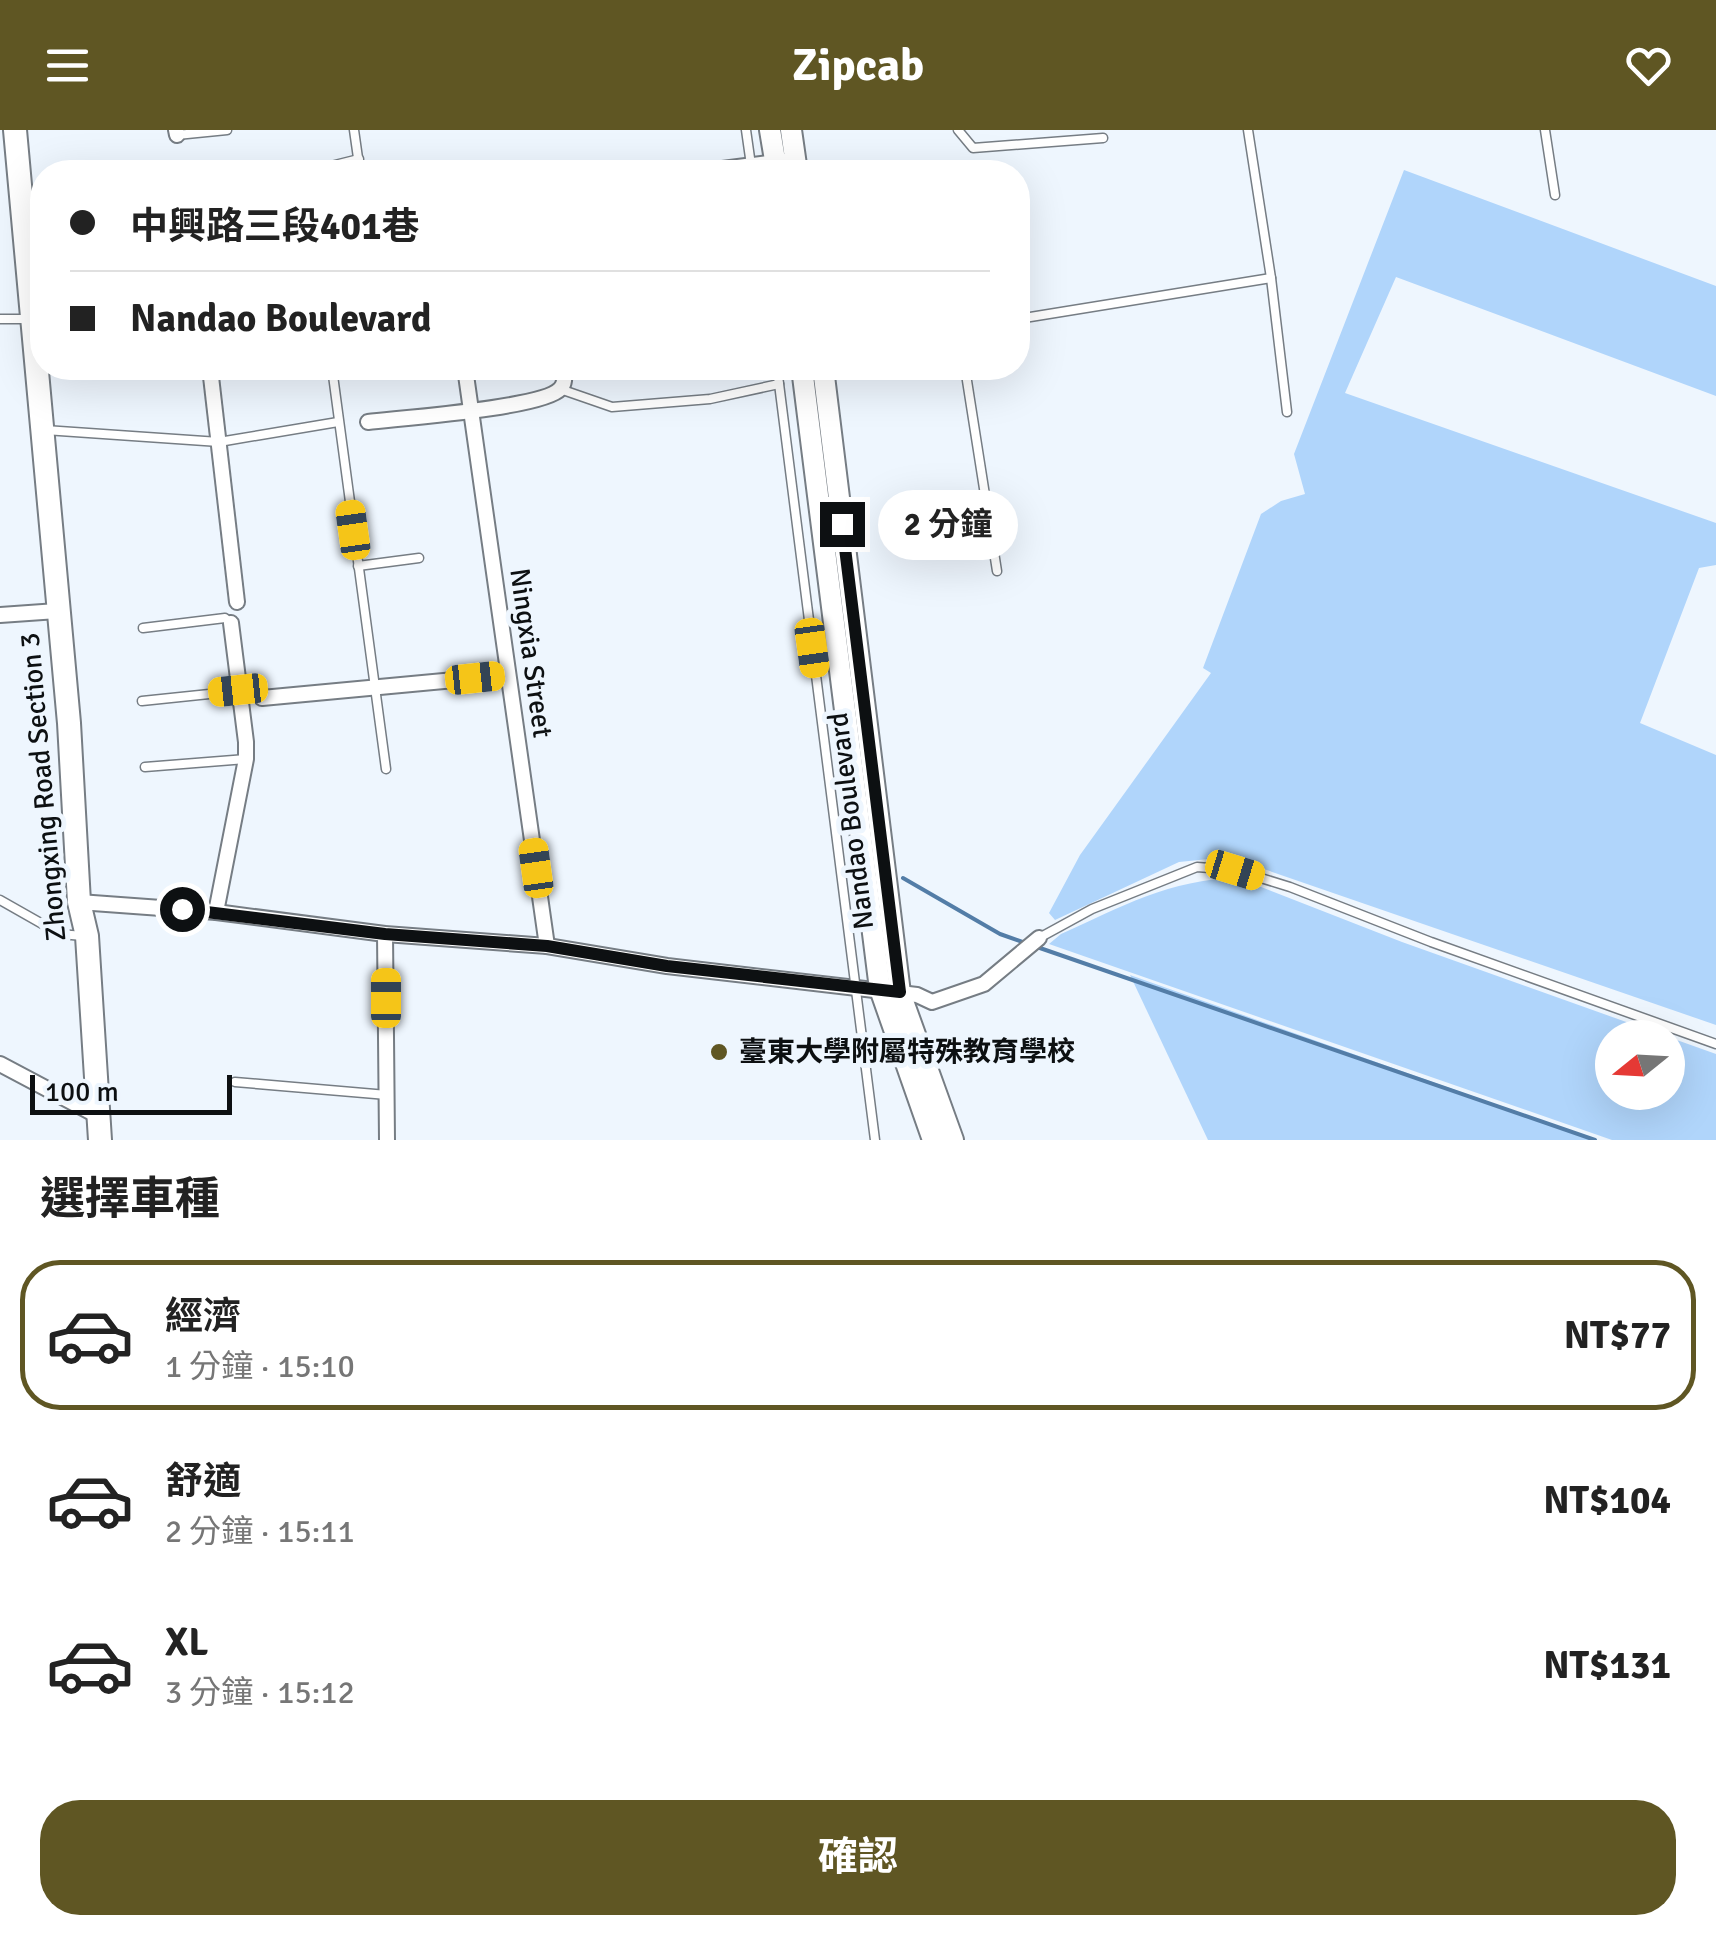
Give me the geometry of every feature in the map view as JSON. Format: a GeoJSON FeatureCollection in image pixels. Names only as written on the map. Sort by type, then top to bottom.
{"type":"FeatureCollection","features":[{"type":"Feature","properties":{"kind":"main road","name":"Zhongxing Road Section 3"},"geometry":{"type":"LineString","coordinates":[[14,130],[30,289]]}},
{"type":"Feature","properties":{"kind":"main road","name":"Zhongxing Road Section 3"},"geometry":{"type":"LineString","coordinates":[[37,380],[69,723],[79,902],[87,936],[100,1129]]}},
{"type":"Feature","properties":{"kind":"street"},"geometry":{"type":"LineString","coordinates":[[770,130],[783,160]]}},
{"type":"Feature","properties":{"kind":"street"},"geometry":{"type":"LineString","coordinates":[[787,160],[791,130]]}},
{"type":"Feature","properties":{"kind":"street"},"geometry":{"type":"LineString","coordinates":[[211,380],[238,602]]}},
{"type":"Feature","properties":{"kind":"street","name":"Ningxia Street"},"geometry":{"type":"LineString","coordinates":[[467,380],[547,946]]}},
{"type":"Feature","properties":{"kind":"street"},"geometry":{"type":"LineString","coordinates":[[368,422],[549,398],[565,380]]}},
{"type":"Feature","properties":{"kind":"street","name":"Nandao Boulevard"},"geometry":{"type":"LineString","coordinates":[[804,380],[890,991],[933,1140]]}},
{"type":"Feature","properties":{"kind":"street","name":"Nandao Boulevard"},"geometry":{"type":"LineString","coordinates":[[824,380],[890,991],[953,1140]]}},
{"type":"Feature","properties":{"kind":"street"},"geometry":{"type":"LineString","coordinates":[[0,615],[57,612]]}},
{"type":"Feature","properties":{"kind":"street"},"geometry":{"type":"LineString","coordinates":[[216,912],[246,759],[231,623]]}},
{"type":"Feature","properties":{"kind":"street"},"geometry":{"type":"LineString","coordinates":[[262,698],[508,675]]}},
{"type":"Feature","properties":{"kind":"street"},"geometry":{"type":"LineString","coordinates":[[79,902],[216,912],[385,934],[547,946],[667,966],[890,991],[932,1002],[984,984],[1040,938]]}},
{"type":"Feature","properties":{"kind":"street"},"geometry":{"type":"LineString","coordinates":[[385,934],[388,1140]]}},
{"type":"Feature","properties":{"kind":"street"},"geometry":{"type":"LineString","coordinates":[[0,1064],[100,1129]]}},
{"type":"Feature","properties":{"kind":"lane"},"geometry":{"type":"LineString","coordinates":[[176,132],[227,130]]}},
{"type":"Feature","properties":{"kind":"lane"},"geometry":{"type":"LineString","coordinates":[[354,130],[358,159],[354,160]]}},
{"type":"Feature","properties":{"kind":"lane"},"geometry":{"type":"LineString","coordinates":[[746,130],[750,160]]}},
{"type":"Feature","properties":{"kind":"lane"},"geometry":{"type":"LineString","coordinates":[[958,130],[973,148],[1104,138]]}},
{"type":"Feature","properties":{"kind":"lane"},"geometry":{"type":"LineString","coordinates":[[1248,130],[1271,278],[1286,412]]}},
{"type":"Feature","properties":{"kind":"lane"},"geometry":{"type":"LineString","coordinates":[[1545,130],[1555,194]]}},
{"type":"Feature","properties":{"kind":"lane"},"geometry":{"type":"LineString","coordinates":[[1030,318],[1271,278]]}},
{"type":"Feature","properties":{"kind":"lane"},"geometry":{"type":"LineString","coordinates":[[0,319],[30,319]]}},
{"type":"Feature","properties":{"kind":"lane"},"geometry":{"type":"LineString","coordinates":[[333,380],[386,769]]}},
{"type":"Feature","properties":{"kind":"lane"},"geometry":{"type":"LineString","coordinates":[[778,380],[875,1140]]}},
{"type":"Feature","properties":{"kind":"lane"},"geometry":{"type":"LineString","coordinates":[[966,380],[997,571]]}},
{"type":"Feature","properties":{"kind":"lane"},"geometry":{"type":"LineString","coordinates":[[560,390],[612,408],[710,399],[779,384]]}},
{"type":"Feature","properties":{"kind":"lane"},"geometry":{"type":"LineString","coordinates":[[41,429],[219,442],[338,422]]}},
{"type":"Feature","properties":{"kind":"lane"},"geometry":{"type":"LineString","coordinates":[[358,566],[419,558]]}},
{"type":"Feature","properties":{"kind":"lane"},"geometry":{"type":"LineString","coordinates":[[142,628],[225,618],[231,623]]}},
{"type":"Feature","properties":{"kind":"lane"},"geometry":{"type":"LineString","coordinates":[[142,701],[238,690]]}},
{"type":"Feature","properties":{"kind":"lane"},"geometry":{"type":"LineString","coordinates":[[144,767],[246,759]]}},
{"type":"Feature","properties":{"kind":"lane"},"geometry":{"type":"LineString","coordinates":[[1040,938],[1092,908],[1198,866],[1235,870],[1716,1044]]}},
{"type":"Feature","properties":{"kind":"lane"},"geometry":{"type":"LineString","coordinates":[[0,900],[60,934],[87,936]]}},
{"type":"Feature","properties":{"kind":"lane"},"geometry":{"type":"LineString","coordinates":[[235,1082],[387,1095]]}},
{"type":"Feature","properties":{"kind":"shaded area"},"geometry":{"type":"Polygon","coordinates":[[[1404,170],[1716,286],[1716,396],[1396,277],[1345,393],[1716,523],[1716,565],[1699,568],[1640,723],[1716,755],[1716,1025],[1229,857],[1179,862],[1055,920],[1049,913],[1080,855],[1211,673],[1203,668],[1261,514],[1281,501],[1305,494],[1294,454],[1404,170]]]}},
{"type":"Feature","properties":{"kind":"shaded area"},"geometry":{"type":"Polygon","coordinates":[[[1238,878],[1621,1020],[1595,1020],[1595,1110],[1685,1110],[1685,1043],[1716,1054],[1716,1140],[1612,1140],[1049,944],[1061,934],[1125,905],[1190,883],[1238,878]]]}},
{"type":"Feature","properties":{"kind":"shaded area"},"geometry":{"type":"Polygon","coordinates":[[[1130,975],[1597,1140],[1208,1140],[1130,975]]]}},
{"type":"Feature","properties":{"kind":"waterway"},"geometry":{"type":"LineString","coordinates":[[903,878],[1000,934],[1028,944]]}},
{"type":"Feature","properties":{"kind":"waterway"},"geometry":{"type":"LineString","coordinates":[[1037,947],[1595,1140]]}},
{"type":"Feature","properties":{"kind":"place","name":"臺東大學附屬特殊教育學校"},"geometry":{"type":"Point","coordinates":[719,1052]}},
{"type":"Feature","properties":{"kind":"route"},"geometry":{"type":"LineString","coordinates":[[182,909],[385,934],[547,946],[667,966],[900,992],[842,524]]}}]}
